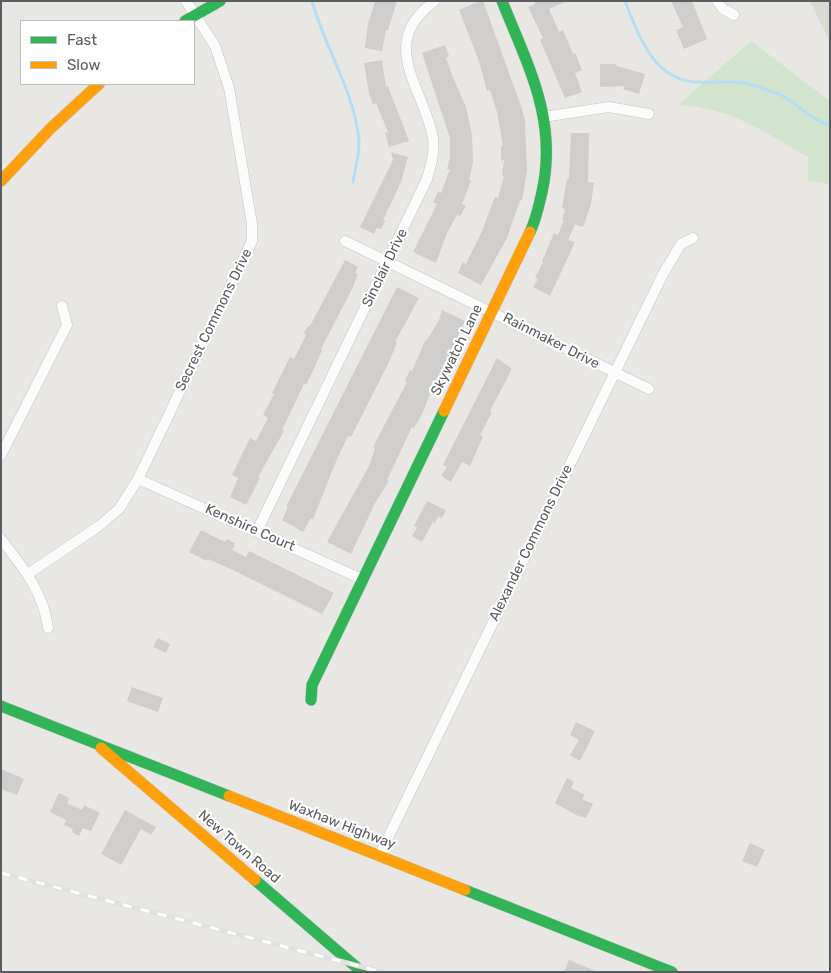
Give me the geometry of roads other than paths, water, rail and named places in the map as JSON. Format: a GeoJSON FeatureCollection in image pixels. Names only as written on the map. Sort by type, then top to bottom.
{"type":"FeatureCollection","features":[{"type":"Feature","properties":{"kind":"main road"},"geometry":{"type":"LineString","coordinates":[[190,18],[220,1]]}},
{"type":"Feature","properties":{"kind":"main road","name":"Skywatch Lane"},"geometry":{"type":"LineString","coordinates":[[311,700],[312,685],[532,229],[545,186],[548,141],[544,117],[533,80],[502,1]]}},
{"type":"Feature","properties":{"kind":"main road"},"geometry":{"type":"LineString","coordinates":[[1,180],[51,128],[99,85]]}},
{"type":"Feature","properties":{"kind":"main road","name":"Waxhaw Highway"},"geometry":{"type":"LineString","coordinates":[[1,706],[672,972]]}},
{"type":"Feature","properties":{"kind":"main road","name":"New Town Road"},"geometry":{"type":"LineString","coordinates":[[98,745],[362,972]]}},
{"type":"Feature","properties":{"kind":"street","name":"Secrest Commons Drive"},"geometry":{"type":"LineString","coordinates":[[186,1],[190,18]]}},
{"type":"Feature","properties":{"kind":"street","name":"Sinclair Drive"},"geometry":{"type":"LineString","coordinates":[[257,531],[427,180],[433,157],[432,137],[408,68],[406,47],[409,32],[414,24],[424,9],[435,1]]}},
{"type":"Feature","properties":{"kind":"street"},"geometry":{"type":"LineString","coordinates":[[717,1],[723,9],[734,15]]}},
{"type":"Feature","properties":{"kind":"street","name":"Secrest Commons Drive"},"geometry":{"type":"LineString","coordinates":[[28,574],[100,526],[119,509],[138,479],[252,241],[252,224],[229,88],[215,46],[195,24]]}},
{"type":"Feature","properties":{"kind":"street"},"geometry":{"type":"LineString","coordinates":[[544,117],[610,107],[649,114]]}},
{"type":"Feature","properties":{"kind":"street","name":"Alexander Commons Drive"},"geometry":{"type":"LineString","coordinates":[[379,856],[667,268],[681,244],[693,238]]}},
{"type":"Feature","properties":{"kind":"street","name":"Rainmaker Drive"},"geometry":{"type":"LineString","coordinates":[[345,241],[649,389]]}},
{"type":"Feature","properties":{"kind":"street"},"geometry":{"type":"LineString","coordinates":[[1,455],[67,325],[62,306]]}},
{"type":"Feature","properties":{"kind":"street","name":"Kenshire Court"},"geometry":{"type":"LineString","coordinates":[[138,479],[362,579]]}},
{"type":"Feature","properties":{"kind":"street"},"geometry":{"type":"LineString","coordinates":[[1,539],[28,574],[46,610],[48,628]]}},
{"type":"Feature","properties":{"kind":"waterway"},"geometry":{"type":"LineString","coordinates":[[312,1],[345,87],[356,122],[359,145],[353,182]]}},
{"type":"Feature","properties":{"kind":"waterway"},"geometry":{"type":"LineString","coordinates":[[625,1],[642,41],[650,54],[669,73],[681,79],[696,82],[732,82],[753,85],[784,97],[813,117],[830,125]]}},
{"type":"Feature","properties":{"kind":"railway"},"geometry":{"type":"LineString","coordinates":[[1,873],[382,972]]}}]}
